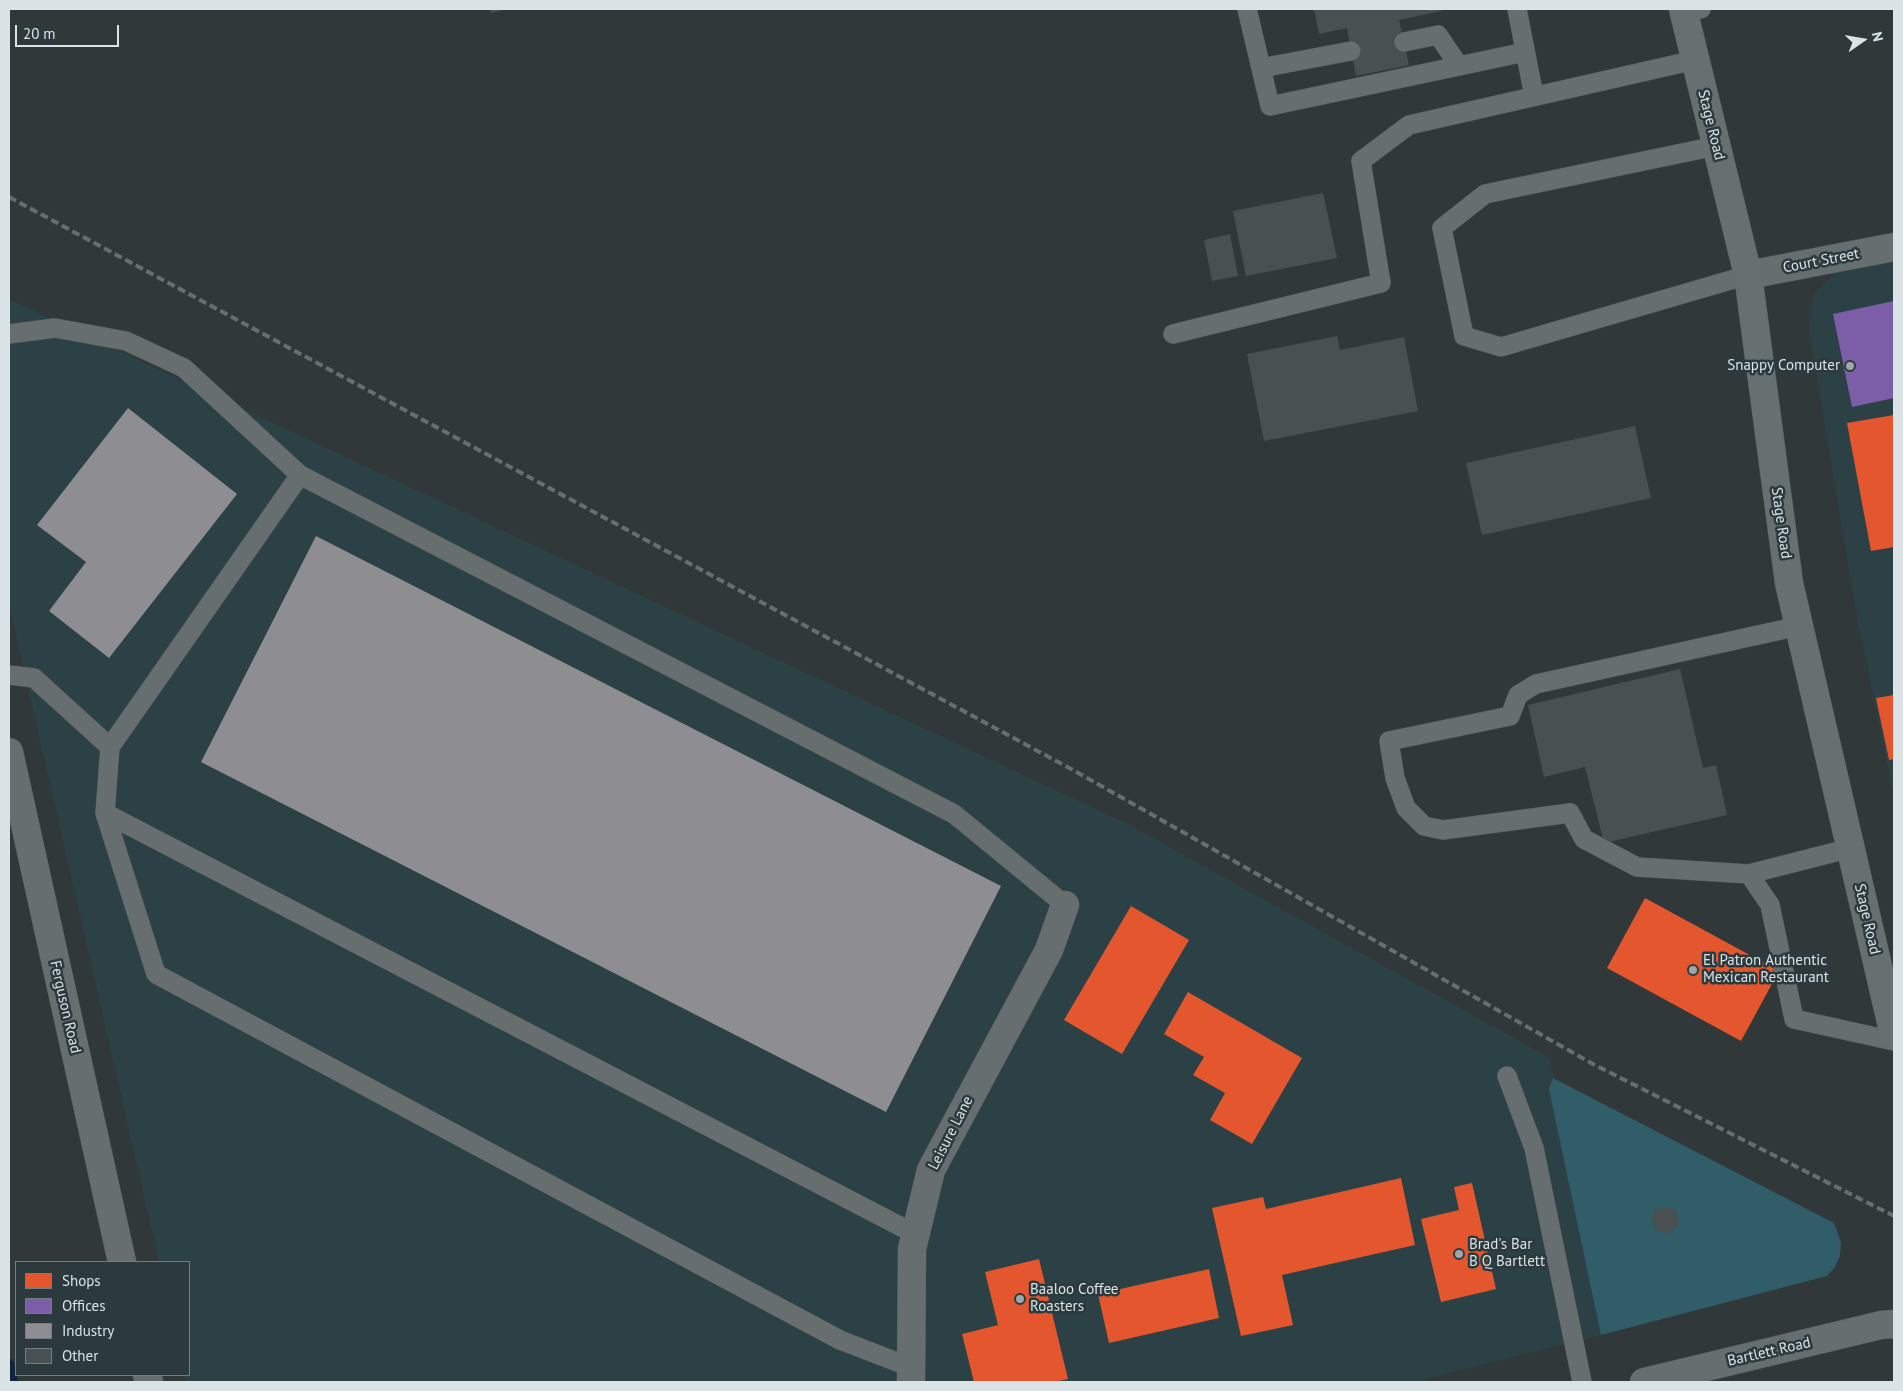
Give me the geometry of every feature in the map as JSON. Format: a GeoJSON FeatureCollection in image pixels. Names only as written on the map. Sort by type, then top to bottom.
{"type":"FeatureCollection","features":[{"type":"Feature","properties":{"kind":"main road","name":"Stage Road"},"geometry":{"type":"LineString","coordinates":[[1689,10],[1695,60],[1748,275],[1789,583],[1894,1035]]}},
{"type":"Feature","properties":{"kind":"street","name":"Court Street"},"geometry":{"type":"LineString","coordinates":[[1748,275],[1894,247]]}},
{"type":"Feature","properties":{"kind":"street","name":"Ferguson Road"},"geometry":{"type":"LineString","coordinates":[[9,752],[122,1261]]}},
{"type":"Feature","properties":{"kind":"street","name":"Leisure Lane"},"geometry":{"type":"LineString","coordinates":[[910,1374],[912,1249],[930,1170],[1049,950],[1065,905]]}},
{"type":"Feature","properties":{"kind":"street","name":"Bartlett Road"},"geometry":{"type":"LineString","coordinates":[[1644,1382],[1880,1325],[1894,1324]]}},
{"type":"Feature","properties":{"kind":"lane"},"geometry":{"type":"LineString","coordinates":[[1247,9],[1270,106],[1525,52]]}},
{"type":"Feature","properties":{"kind":"lane"},"geometry":{"type":"LineString","coordinates":[[1517,9],[1534,96]]}},
{"type":"Feature","properties":{"kind":"lane"},"geometry":{"type":"LineString","coordinates":[[1404,42],[1438,35],[1458,66]]}},
{"type":"Feature","properties":{"kind":"lane"},"geometry":{"type":"LineString","coordinates":[[1261,68],[1351,51]]}},
{"type":"Feature","properties":{"kind":"lane"},"geometry":{"type":"LineString","coordinates":[[1173,334],[1380,283],[1361,161],[1409,125],[1695,60]]}},
{"type":"Feature","properties":{"kind":"lane"},"geometry":{"type":"LineString","coordinates":[[1716,146],[1485,194],[1442,228],[1464,336],[1501,347],[1748,275]]}},
{"type":"Feature","properties":{"kind":"lane"},"geometry":{"type":"LineString","coordinates":[[9,334],[55,328],[126,341],[184,368],[300,475],[954,814],[1065,905]]}},
{"type":"Feature","properties":{"kind":"lane"},"geometry":{"type":"LineString","coordinates":[[300,475],[110,747],[105,812],[156,974],[832,1335],[910,1374]]}},
{"type":"Feature","properties":{"kind":"lane"},"geometry":{"type":"LineString","coordinates":[[1799,626],[1536,684],[1518,695],[1510,716],[1389,741],[1394,778],[1406,808],[1424,826],[1443,830],[1570,813],[1584,839],[1637,867],[1748,874],[1850,848]]}},
{"type":"Feature","properties":{"kind":"lane"},"geometry":{"type":"LineString","coordinates":[[9,676],[34,678],[110,747]]}},
{"type":"Feature","properties":{"kind":"lane"},"geometry":{"type":"LineString","coordinates":[[105,812],[915,1234]]}},
{"type":"Feature","properties":{"kind":"lane"},"geometry":{"type":"LineString","coordinates":[[1748,874],[1770,905],[1794,1019],[1894,1041]]}},
{"type":"Feature","properties":{"kind":"lane"},"geometry":{"type":"LineString","coordinates":[[1506,1076],[1534,1148],[1582,1382]]}},
{"type":"Feature","properties":{"kind":"shaded area"},"geometry":{"type":"Polygon","coordinates":[[[1894,259],[1894,797],[1857,617],[1809,330],[1813,295],[1838,270],[1894,259]]]}},
{"type":"Feature","properties":{"kind":"shaded area"},"geometry":{"type":"Polygon","coordinates":[[[9,299],[1130,825],[1550,1058],[1601,1335],[1413,1382],[186,1382],[184,1376],[190,1376],[190,1261],[159,1261],[9,604],[9,299]]]}},
{"type":"Feature","properties":{"kind":"shaded area"},"geometry":{"type":"Polygon","coordinates":[[[1553,1078],[1834,1223],[1841,1242],[1840,1256],[1835,1267],[1827,1276],[1601,1335],[1549,1089],[1553,1078]]]}},
{"type":"Feature","properties":{"kind":"building: Shops"},"geometry":{"type":"Polygon","coordinates":[[[1894,415],[1894,547],[1871,551],[1847,423],[1894,415]]]}},
{"type":"Feature","properties":{"kind":"building: Shops"},"geometry":{"type":"Polygon","coordinates":[[[1894,695],[1894,759],[1889,760],[1876,698],[1894,695]]]}},
{"type":"Feature","properties":{"kind":"building: Shops","name":"El Patron Authentic Mexican Restaurant"},"geometry":{"type":"Polygon","coordinates":[[[1645,898],[1779,971],[1741,1041],[1607,968],[1645,898]]]}},
{"type":"Feature","properties":{"kind":"building: Shops"},"geometry":{"type":"Polygon","coordinates":[[[1131,906],[1189,940],[1122,1054],[1064,1020],[1131,906]]]}},
{"type":"Feature","properties":{"kind":"building: Shops"},"geometry":{"type":"Polygon","coordinates":[[[1188,992],[1302,1058],[1252,1144],[1210,1120],[1225,1093],[1193,1075],[1204,1057],[1164,1034],[1188,992]]]}},
{"type":"Feature","properties":{"kind":"building: Shops"},"geometry":{"type":"Polygon","coordinates":[[[1401,1178],[1415,1245],[1282,1275],[1293,1325],[1241,1336],[1212,1208],[1263,1197],[1266,1209],[1401,1178]]]}},
{"type":"Feature","properties":{"kind":"building: Shops","name":"Brad's Bar B Q Bartlett"},"geometry":{"type":"Polygon","coordinates":[[[1472,1183],[1496,1289],[1441,1302],[1421,1219],[1459,1210],[1454,1187],[1472,1183]]]}},
{"type":"Feature","properties":{"kind":"building: Shops","name":"Baaloo Coffee Roasters"},"geometry":{"type":"Polygon","coordinates":[[[1039,1259],[1068,1379],[1054,1382],[974,1382],[962,1334],[998,1325],[985,1272],[1039,1259]]]}},
{"type":"Feature","properties":{"kind":"building: Shops"},"geometry":{"type":"Polygon","coordinates":[[[1209,1269],[1219,1318],[1109,1343],[1098,1294],[1209,1269]]]}},
{"type":"Feature","properties":{"kind":"building: Offices"},"geometry":{"type":"Polygon","coordinates":[[[1894,301],[1894,398],[1852,407],[1833,314],[1894,301]]]}},
{"type":"Feature","properties":{"kind":"building: Industry"},"geometry":{"type":"Polygon","coordinates":[[[128,408],[237,494],[109,658],[49,611],[86,562],[37,525],[128,408]]]}},
{"type":"Feature","properties":{"kind":"building: Industry"},"geometry":{"type":"Polygon","coordinates":[[[316,536],[1001,886],[886,1112],[201,762],[316,536]]]}},
{"type":"Feature","properties":{"kind":"building: Other"},"geometry":{"type":"Polygon","coordinates":[[[490,9],[506,9],[491,13],[490,9]]]}},
{"type":"Feature","properties":{"kind":"building: Other"},"geometry":{"type":"Polygon","coordinates":[[[1314,9],[1441,9],[1441,11],[1399,20],[1409,65],[1356,76],[1347,28],[1319,34],[1314,9]]]}},
{"type":"Feature","properties":{"kind":"building: Other"},"geometry":{"type":"Polygon","coordinates":[[[1323,193],[1337,258],[1246,276],[1233,211],[1323,193]]]}},
{"type":"Feature","properties":{"kind":"building: Other"},"geometry":{"type":"Polygon","coordinates":[[[1230,234],[1238,276],[1212,281],[1204,240],[1230,234]]]}},
{"type":"Feature","properties":{"kind":"building: Other"},"geometry":{"type":"Polygon","coordinates":[[[1337,336],[1340,350],[1404,337],[1418,411],[1264,441],[1247,354],[1337,336]]]}},
{"type":"Feature","properties":{"kind":"building: Other"},"geometry":{"type":"Polygon","coordinates":[[[1635,426],[1651,498],[1482,535],[1466,463],[1635,426]]]}},
{"type":"Feature","properties":{"kind":"building: Other"},"geometry":{"type":"Polygon","coordinates":[[[1680,669],[1703,768],[1716,765],[1727,815],[1604,843],[1585,767],[1544,777],[1528,705],[1680,669]]]}},
{"type":"Feature","properties":{"kind":"building: Other"},"geometry":{"type":"Polygon","coordinates":[[[1666,1207],[1677,1211],[1679,1222],[1675,1230],[1664,1234],[1655,1229],[1652,1218],[1655,1209],[1666,1207]]]}},
{"type":"Feature","properties":{"kind":"waterway"},"geometry":{"type":"LineString","coordinates":[[9,1364],[13,1382]]}},
{"type":"Feature","properties":{"kind":"railway"},"geometry":{"type":"LineString","coordinates":[[9,197],[1073,770],[1593,1064],[1894,1216]]}},
{"type":"Feature","properties":{"kind":"place","name":"Snappy Computer"},"geometry":{"type":"Point","coordinates":[1850,366]}},
{"type":"Feature","properties":{"kind":"place","name":"El Patron Authentic Mexican Restaurant"},"geometry":{"type":"Point","coordinates":[1693,970]}},
{"type":"Feature","properties":{"kind":"place","name":"Brad's Bar B Q Bartlett"},"geometry":{"type":"Point","coordinates":[1459,1254]}},
{"type":"Feature","properties":{"kind":"place","name":"Baaloo Coffee Roasters"},"geometry":{"type":"Point","coordinates":[1020,1299]}}]}
